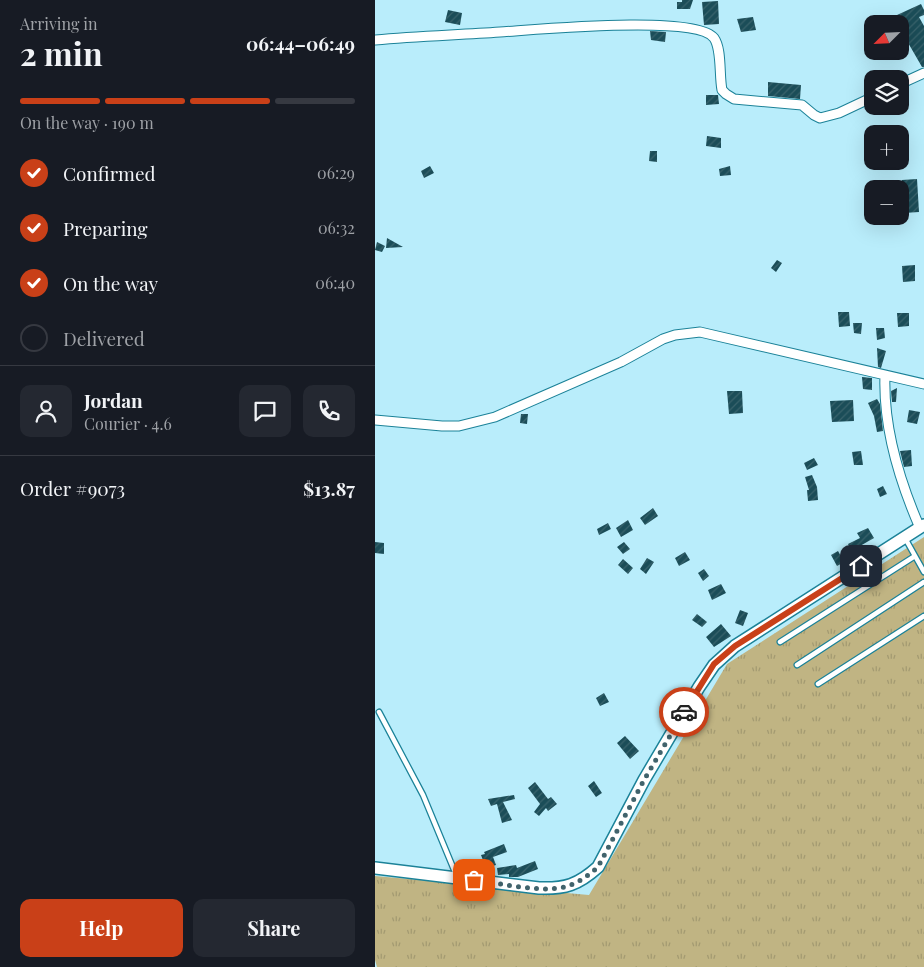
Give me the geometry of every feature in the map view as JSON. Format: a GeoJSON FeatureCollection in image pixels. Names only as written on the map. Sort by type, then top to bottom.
{"type":"FeatureCollection","features":[{"type":"Feature","properties":{"kind":"street"},"geometry":{"type":"LineString","coordinates":[[375,40],[577,26],[650,26],[696,29],[714,38],[718,49],[722,90],[735,100],[802,105],[820,118],[839,113],[864,101]]}},
{"type":"Feature","properties":{"kind":"street"},"geometry":{"type":"LineString","coordinates":[[909,80],[924,73]]}},
{"type":"Feature","properties":{"kind":"street"},"geometry":{"type":"LineString","coordinates":[[375,420],[459,426],[488,419],[621,362],[663,339],[686,332],[700,332],[924,384]]}},
{"type":"Feature","properties":{"kind":"street"},"geometry":{"type":"LineString","coordinates":[[375,868],[539,888],[557,888],[565,887],[587,877],[598,867],[644,780],[714,664],[735,646],[922,526],[899,475],[885,408],[885,375]]}},
{"type":"Feature","properties":{"kind":"lane"},"geometry":{"type":"LineString","coordinates":[[905,538],[924,572]]}},
{"type":"Feature","properties":{"kind":"lane"},"geometry":{"type":"LineString","coordinates":[[780,642],[915,556]]}},
{"type":"Feature","properties":{"kind":"lane"},"geometry":{"type":"LineString","coordinates":[[797,665],[924,582]]}},
{"type":"Feature","properties":{"kind":"lane"},"geometry":{"type":"LineString","coordinates":[[818,684],[924,616]]}},
{"type":"Feature","properties":{"kind":"lane"},"geometry":{"type":"LineString","coordinates":[[379,712],[423,795],[458,878]]}},
{"type":"Feature","properties":{"kind":"green space"},"geometry":{"type":"Polygon","coordinates":[[[924,537],[924,967],[377,967],[375,960],[375,876],[589,895],[727,664],[924,537]]]}},
{"type":"Feature","properties":{"kind":"building"},"geometry":{"type":"Polygon","coordinates":[[[682,0],[693,0],[690,9],[677,9],[677,2],[682,2],[682,0]]]}},
{"type":"Feature","properties":{"kind":"building"},"geometry":{"type":"Polygon","coordinates":[[[718,1],[719,24],[704,25],[702,2],[718,1]]]}},
{"type":"Feature","properties":{"kind":"building"},"geometry":{"type":"Polygon","coordinates":[[[921,4],[924,10],[924,15],[919,17],[924,26],[924,67],[922,67],[909,44],[909,15],[897,15],[921,4]]]}},
{"type":"Feature","properties":{"kind":"building"},"geometry":{"type":"Polygon","coordinates":[[[448,10],[462,13],[460,25],[445,22],[448,10]]]}},
{"type":"Feature","properties":{"kind":"building"},"geometry":{"type":"Polygon","coordinates":[[[753,17],[756,30],[741,32],[737,19],[753,17]]]}},
{"type":"Feature","properties":{"kind":"building"},"geometry":{"type":"Polygon","coordinates":[[[650,31],[666,32],[665,42],[651,40],[650,31]]]}},
{"type":"Feature","properties":{"kind":"building"},"geometry":{"type":"Polygon","coordinates":[[[768,82],[801,85],[800,99],[768,96],[768,82]]]}},
{"type":"Feature","properties":{"kind":"building"},"geometry":{"type":"Polygon","coordinates":[[[706,95],[718,95],[719,104],[706,105],[706,95]]]}},
{"type":"Feature","properties":{"kind":"building"},"geometry":{"type":"Polygon","coordinates":[[[707,136],[721,138],[721,148],[706,146],[707,136]]]}},
{"type":"Feature","properties":{"kind":"building"},"geometry":{"type":"Polygon","coordinates":[[[650,151],[657,151],[657,162],[649,161],[650,151]]]}},
{"type":"Feature","properties":{"kind":"building"},"geometry":{"type":"Polygon","coordinates":[[[430,166],[434,173],[424,178],[421,171],[430,166]]]}},
{"type":"Feature","properties":{"kind":"building"},"geometry":{"type":"Polygon","coordinates":[[[730,166],[731,175],[720,176],[719,169],[730,166]]]}},
{"type":"Feature","properties":{"kind":"building"},"geometry":{"type":"Polygon","coordinates":[[[917,179],[919,212],[909,213],[909,180],[902,180],[917,179]]]}},
{"type":"Feature","properties":{"kind":"building"},"geometry":{"type":"Polygon","coordinates":[[[387,238],[403,247],[386,248],[387,238]]]}},
{"type":"Feature","properties":{"kind":"building"},"geometry":{"type":"Polygon","coordinates":[[[377,242],[385,246],[382,252],[375,250],[377,242]]]}},
{"type":"Feature","properties":{"kind":"building"},"geometry":{"type":"Polygon","coordinates":[[[777,260],[782,263],[776,272],[771,268],[777,260]]]}},
{"type":"Feature","properties":{"kind":"building"},"geometry":{"type":"Polygon","coordinates":[[[915,265],[915,281],[903,282],[902,266],[915,265]]]}},
{"type":"Feature","properties":{"kind":"building"},"geometry":{"type":"Polygon","coordinates":[[[838,312],[849,312],[850,326],[839,327],[838,312]]]}},
{"type":"Feature","properties":{"kind":"building"},"geometry":{"type":"Polygon","coordinates":[[[897,313],[909,313],[909,326],[898,327],[897,313]]]}},
{"type":"Feature","properties":{"kind":"building"},"geometry":{"type":"Polygon","coordinates":[[[853,323],[862,323],[861,334],[854,333],[853,323]]]}},
{"type":"Feature","properties":{"kind":"building"},"geometry":{"type":"Polygon","coordinates":[[[876,328],[884,328],[885,338],[877,340],[876,328]]]}},
{"type":"Feature","properties":{"kind":"building"},"geometry":{"type":"Polygon","coordinates":[[[877,348],[886,351],[881,368],[878,367],[877,348]]]}},
{"type":"Feature","properties":{"kind":"building"},"geometry":{"type":"Polygon","coordinates":[[[862,377],[872,378],[872,390],[863,389],[862,377]]]}},
{"type":"Feature","properties":{"kind":"building"},"geometry":{"type":"Polygon","coordinates":[[[897,388],[896,402],[892,402],[891,391],[897,388]]]}},
{"type":"Feature","properties":{"kind":"building"},"geometry":{"type":"Polygon","coordinates":[[[727,391],[742,391],[743,413],[729,414],[727,391]]]}},
{"type":"Feature","properties":{"kind":"building"},"geometry":{"type":"Polygon","coordinates":[[[877,399],[880,404],[883,431],[877,432],[874,416],[868,403],[877,399]]]}},
{"type":"Feature","properties":{"kind":"building"},"geometry":{"type":"Polygon","coordinates":[[[853,400],[854,421],[832,422],[830,401],[853,400]]]}},
{"type":"Feature","properties":{"kind":"building"},"geometry":{"type":"Polygon","coordinates":[[[909,410],[920,412],[917,424],[907,422],[909,410]]]}},
{"type":"Feature","properties":{"kind":"building"},"geometry":{"type":"Polygon","coordinates":[[[521,414],[528,414],[527,424],[520,423],[521,414]]]}},
{"type":"Feature","properties":{"kind":"building"},"geometry":{"type":"Polygon","coordinates":[[[911,450],[912,466],[904,467],[900,451],[911,450]]]}},
{"type":"Feature","properties":{"kind":"building"},"geometry":{"type":"Polygon","coordinates":[[[861,451],[863,465],[854,465],[852,452],[861,451]]]}},
{"type":"Feature","properties":{"kind":"building"},"geometry":{"type":"Polygon","coordinates":[[[814,458],[818,465],[807,470],[804,463],[814,458]]]}},
{"type":"Feature","properties":{"kind":"building"},"geometry":{"type":"Polygon","coordinates":[[[812,475],[817,487],[818,500],[808,501],[807,490],[809,490],[805,477],[812,475]]]}},
{"type":"Feature","properties":{"kind":"building"},"geometry":{"type":"Polygon","coordinates":[[[883,486],[887,494],[880,497],[877,489],[883,486]]]}},
{"type":"Feature","properties":{"kind":"building"},"geometry":{"type":"Polygon","coordinates":[[[653,508],[658,516],[645,525],[640,518],[653,508]]]}},
{"type":"Feature","properties":{"kind":"building"},"geometry":{"type":"Polygon","coordinates":[[[628,520],[633,530],[621,537],[616,528],[628,520]]]}},
{"type":"Feature","properties":{"kind":"building"},"geometry":{"type":"Polygon","coordinates":[[[608,523],[611,529],[599,535],[597,529],[608,523]]]}},
{"type":"Feature","properties":{"kind":"building"},"geometry":{"type":"Polygon","coordinates":[[[868,528],[874,538],[860,546],[863,552],[854,556],[848,544],[860,538],[857,533],[868,528]]]}},
{"type":"Feature","properties":{"kind":"building"},"geometry":{"type":"Polygon","coordinates":[[[375,542],[384,543],[384,554],[375,553],[375,542]]]}},
{"type":"Feature","properties":{"kind":"building"},"geometry":{"type":"Polygon","coordinates":[[[624,542],[630,549],[623,554],[617,547],[624,542]]]}},
{"type":"Feature","properties":{"kind":"building"},"geometry":{"type":"Polygon","coordinates":[[[838,551],[844,562],[837,566],[831,555],[838,551]]]}},
{"type":"Feature","properties":{"kind":"building"},"geometry":{"type":"Polygon","coordinates":[[[685,552],[690,560],[679,566],[675,558],[685,552]]]}},
{"type":"Feature","properties":{"kind":"building"},"geometry":{"type":"Polygon","coordinates":[[[647,558],[654,562],[646,574],[640,569],[647,558]]]}},
{"type":"Feature","properties":{"kind":"building"},"geometry":{"type":"Polygon","coordinates":[[[623,559],[633,568],[628,574],[618,565],[623,559]]]}},
{"type":"Feature","properties":{"kind":"building"},"geometry":{"type":"Polygon","coordinates":[[[704,569],[709,576],[703,581],[698,573],[704,569]]]}},
{"type":"Feature","properties":{"kind":"building"},"geometry":{"type":"Polygon","coordinates":[[[721,584],[726,593],[712,600],[708,590],[721,584]]]}},
{"type":"Feature","properties":{"kind":"building"},"geometry":{"type":"Polygon","coordinates":[[[740,610],[748,613],[743,626],[735,623],[740,610]]]}},
{"type":"Feature","properties":{"kind":"building"},"geometry":{"type":"Polygon","coordinates":[[[697,614],[707,622],[702,627],[692,620],[697,614]]]}},
{"type":"Feature","properties":{"kind":"building"},"geometry":{"type":"Polygon","coordinates":[[[721,624],[731,636],[714,647],[706,637],[721,624]]]}},
{"type":"Feature","properties":{"kind":"building"},"geometry":{"type":"Polygon","coordinates":[[[604,693],[609,702],[600,706],[596,698],[604,693]]]}},
{"type":"Feature","properties":{"kind":"building"},"geometry":{"type":"Polygon","coordinates":[[[625,736],[639,751],[630,759],[617,743],[625,736]]]}},
{"type":"Feature","properties":{"kind":"building"},"geometry":{"type":"Polygon","coordinates":[[[594,781],[602,793],[596,797],[588,786],[594,781]]]}},
{"type":"Feature","properties":{"kind":"building"},"geometry":{"type":"Polygon","coordinates":[[[535,782],[548,799],[551,797],[557,804],[548,811],[546,808],[539,816],[534,812],[540,804],[528,788],[535,782]]]}},
{"type":"Feature","properties":{"kind":"building"},"geometry":{"type":"Polygon","coordinates":[[[514,795],[515,799],[503,802],[512,820],[502,823],[497,804],[491,806],[488,799],[514,795]]]}},
{"type":"Feature","properties":{"kind":"building"},"geometry":{"type":"Polygon","coordinates":[[[504,844],[507,852],[493,857],[496,865],[486,868],[481,855],[504,844]]]}},
{"type":"Feature","properties":{"kind":"building"},"geometry":{"type":"Polygon","coordinates":[[[535,861],[538,869],[518,877],[509,877],[509,874],[498,875],[497,868],[516,865],[517,868],[535,861]]]}},
{"type":"Feature","properties":{"kind":"way so far"},"geometry":{"type":"LineString","coordinates":[[474,880],[539,888],[557,888],[565,887],[587,877],[598,867],[644,780],[684,712]]}},
{"type":"Feature","properties":{"kind":"route"},"geometry":{"type":"LineString","coordinates":[[684,712],[714,664],[735,646],[861,566]]}}]}
